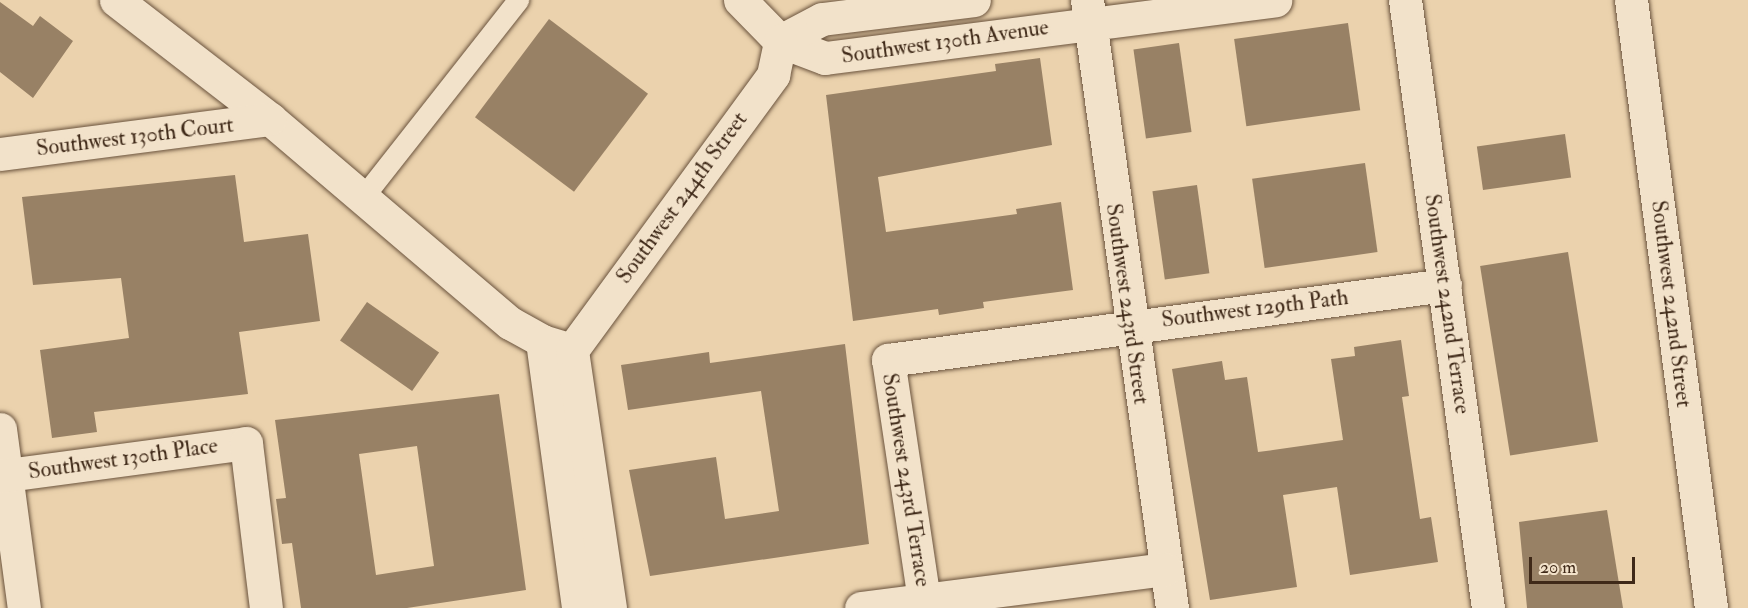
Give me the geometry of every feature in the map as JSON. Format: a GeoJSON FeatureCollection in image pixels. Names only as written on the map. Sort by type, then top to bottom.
{"type":"FeatureCollection","features":[{"type":"Feature","properties":{"kind":"street"},"geometry":{"type":"LineString","coordinates":[[116,0],[270,119],[510,323],[557,346]]}},
{"type":"Feature","properties":{"kind":"street"},"geometry":{"type":"LineString","coordinates":[[740,0],[780,40]]}},
{"type":"Feature","properties":{"kind":"street","name":"Southwest 130th Avenue"},"geometry":{"type":"LineString","coordinates":[[780,40],[822,19],[974,0]]}},
{"type":"Feature","properties":{"kind":"street","name":"Southwest 130th Avenue"},"geometry":{"type":"LineString","coordinates":[[780,40],[825,58],[1088,11],[1275,0]]}},
{"type":"Feature","properties":{"kind":"street","name":"Southwest 242nd Terrace"},"geometry":{"type":"LineString","coordinates":[[1405,0],[1488,608]]}},
{"type":"Feature","properties":{"kind":"street","name":"Southwest 242nd Street"},"geometry":{"type":"LineString","coordinates":[[1631,0],[1710,608]]}},
{"type":"Feature","properties":{"kind":"street","name":"Southwest 243rd Street"},"geometry":{"type":"LineString","coordinates":[[1088,11],[1128,325],[1172,608]]}},
{"type":"Feature","properties":{"kind":"street","name":"Southwest 244th Street"},"geometry":{"type":"LineString","coordinates":[[557,346],[773,75],[780,40]]}},
{"type":"Feature","properties":{"kind":"street","name":"Southwest 130th Court"},"geometry":{"type":"LineString","coordinates":[[0,154],[270,119]]}},
{"type":"Feature","properties":{"kind":"street","name":"Southwest 129th Path"},"geometry":{"type":"LineString","coordinates":[[888,360],[1128,325],[1445,285]]}},
{"type":"Feature","properties":{"kind":"street"},"geometry":{"type":"LineString","coordinates":[[557,346],[578,608]]}},
{"type":"Feature","properties":{"kind":"street"},"geometry":{"type":"LineString","coordinates":[[557,346],[610,608]]}},
{"type":"Feature","properties":{"kind":"street","name":"Southwest 243rd Terrace"},"geometry":{"type":"LineString","coordinates":[[888,360],[924,600]]}},
{"type":"Feature","properties":{"kind":"street"},"geometry":{"type":"LineString","coordinates":[[0,429],[3,475],[24,608]]}},
{"type":"Feature","properties":{"kind":"street","name":"Southwest 130th Place"},"geometry":{"type":"LineString","coordinates":[[3,475],[246,443],[266,608]]}},
{"type":"Feature","properties":{"kind":"street"},"geometry":{"type":"LineString","coordinates":[[861,608],[1166,569]]}},
{"type":"Feature","properties":{"kind":"lane"},"geometry":{"type":"LineString","coordinates":[[363,197],[518,0]]}},
{"type":"Feature","properties":{"kind":"building"},"geometry":{"type":"Polygon","coordinates":[[[0,2],[33,26],[40,16],[73,41],[33,98],[0,72],[0,2]]]}},
{"type":"Feature","properties":{"kind":"building"},"geometry":{"type":"Polygon","coordinates":[[[549,19],[648,94],[574,192],[475,117],[549,19]]]}},
{"type":"Feature","properties":{"kind":"building"},"geometry":{"type":"Polygon","coordinates":[[[1348,23],[1360,110],[1246,126],[1234,39],[1348,23]]]}},
{"type":"Feature","properties":{"kind":"building"},"geometry":{"type":"Polygon","coordinates":[[[1179,43],[1192,132],[1146,139],[1133,49],[1179,43]]]}},
{"type":"Feature","properties":{"kind":"building"},"geometry":{"type":"Polygon","coordinates":[[[1040,58],[1052,145],[878,177],[886,232],[1017,214],[1016,209],[1061,202],[1073,290],[983,302],[984,308],[939,315],[938,309],[853,321],[826,95],[996,71],[995,64],[1040,58]]]}},
{"type":"Feature","properties":{"kind":"building"},"geometry":{"type":"Polygon","coordinates":[[[1565,134],[1571,178],[1483,190],[1477,146],[1565,134]]]}},
{"type":"Feature","properties":{"kind":"building"},"geometry":{"type":"Polygon","coordinates":[[[1365,163],[1378,252],[1265,268],[1252,179],[1365,163]]]}},
{"type":"Feature","properties":{"kind":"building"},"geometry":{"type":"Polygon","coordinates":[[[235,175],[244,242],[308,234],[320,321],[239,332],[248,394],[94,412],[97,432],[52,438],[40,350],[129,338],[121,278],[33,285],[22,197],[235,175]]]}},
{"type":"Feature","properties":{"kind":"building"},"geometry":{"type":"Polygon","coordinates":[[[1197,185],[1209,273],[1165,279],[1152,191],[1197,185]]]}},
{"type":"Feature","properties":{"kind":"building"},"geometry":{"type":"Polygon","coordinates":[[[1568,252],[1598,442],[1510,456],[1480,266],[1568,252]]]}},
{"type":"Feature","properties":{"kind":"building"},"geometry":{"type":"Polygon","coordinates":[[[367,302],[439,352],[412,391],[340,341],[367,302]]]}},
{"type":"Feature","properties":{"kind":"building"},"geometry":{"type":"Polygon","coordinates":[[[1401,340],[1409,396],[1402,397],[1420,519],[1431,517],[1438,562],[1350,575],[1337,487],[1283,495],[1297,587],[1210,600],[1172,369],[1222,361],[1225,380],[1247,377],[1258,452],[1343,440],[1331,359],[1355,356],[1354,347],[1401,340]]]}},
{"type":"Feature","properties":{"kind":"building"},"geometry":{"type":"Polygon","coordinates":[[[845,344],[869,544],[650,576],[629,470],[716,457],[725,519],[779,511],[761,391],[628,410],[621,365],[709,352],[710,363],[845,344]]]}},
{"type":"Feature","properties":{"kind":"building"},"geometry":{"type":"Polygon","coordinates":[[[499,394],[526,590],[407,608],[301,608],[292,543],[282,544],[276,499],[286,498],[275,420],[499,394]],[[417,446],[359,454],[376,575],[434,566],[417,446]]]}},
{"type":"Feature","properties":{"kind":"building"},"geometry":{"type":"Polygon","coordinates":[[[1607,510],[1623,608],[1527,608],[1519,522],[1607,510]]]}}]}
